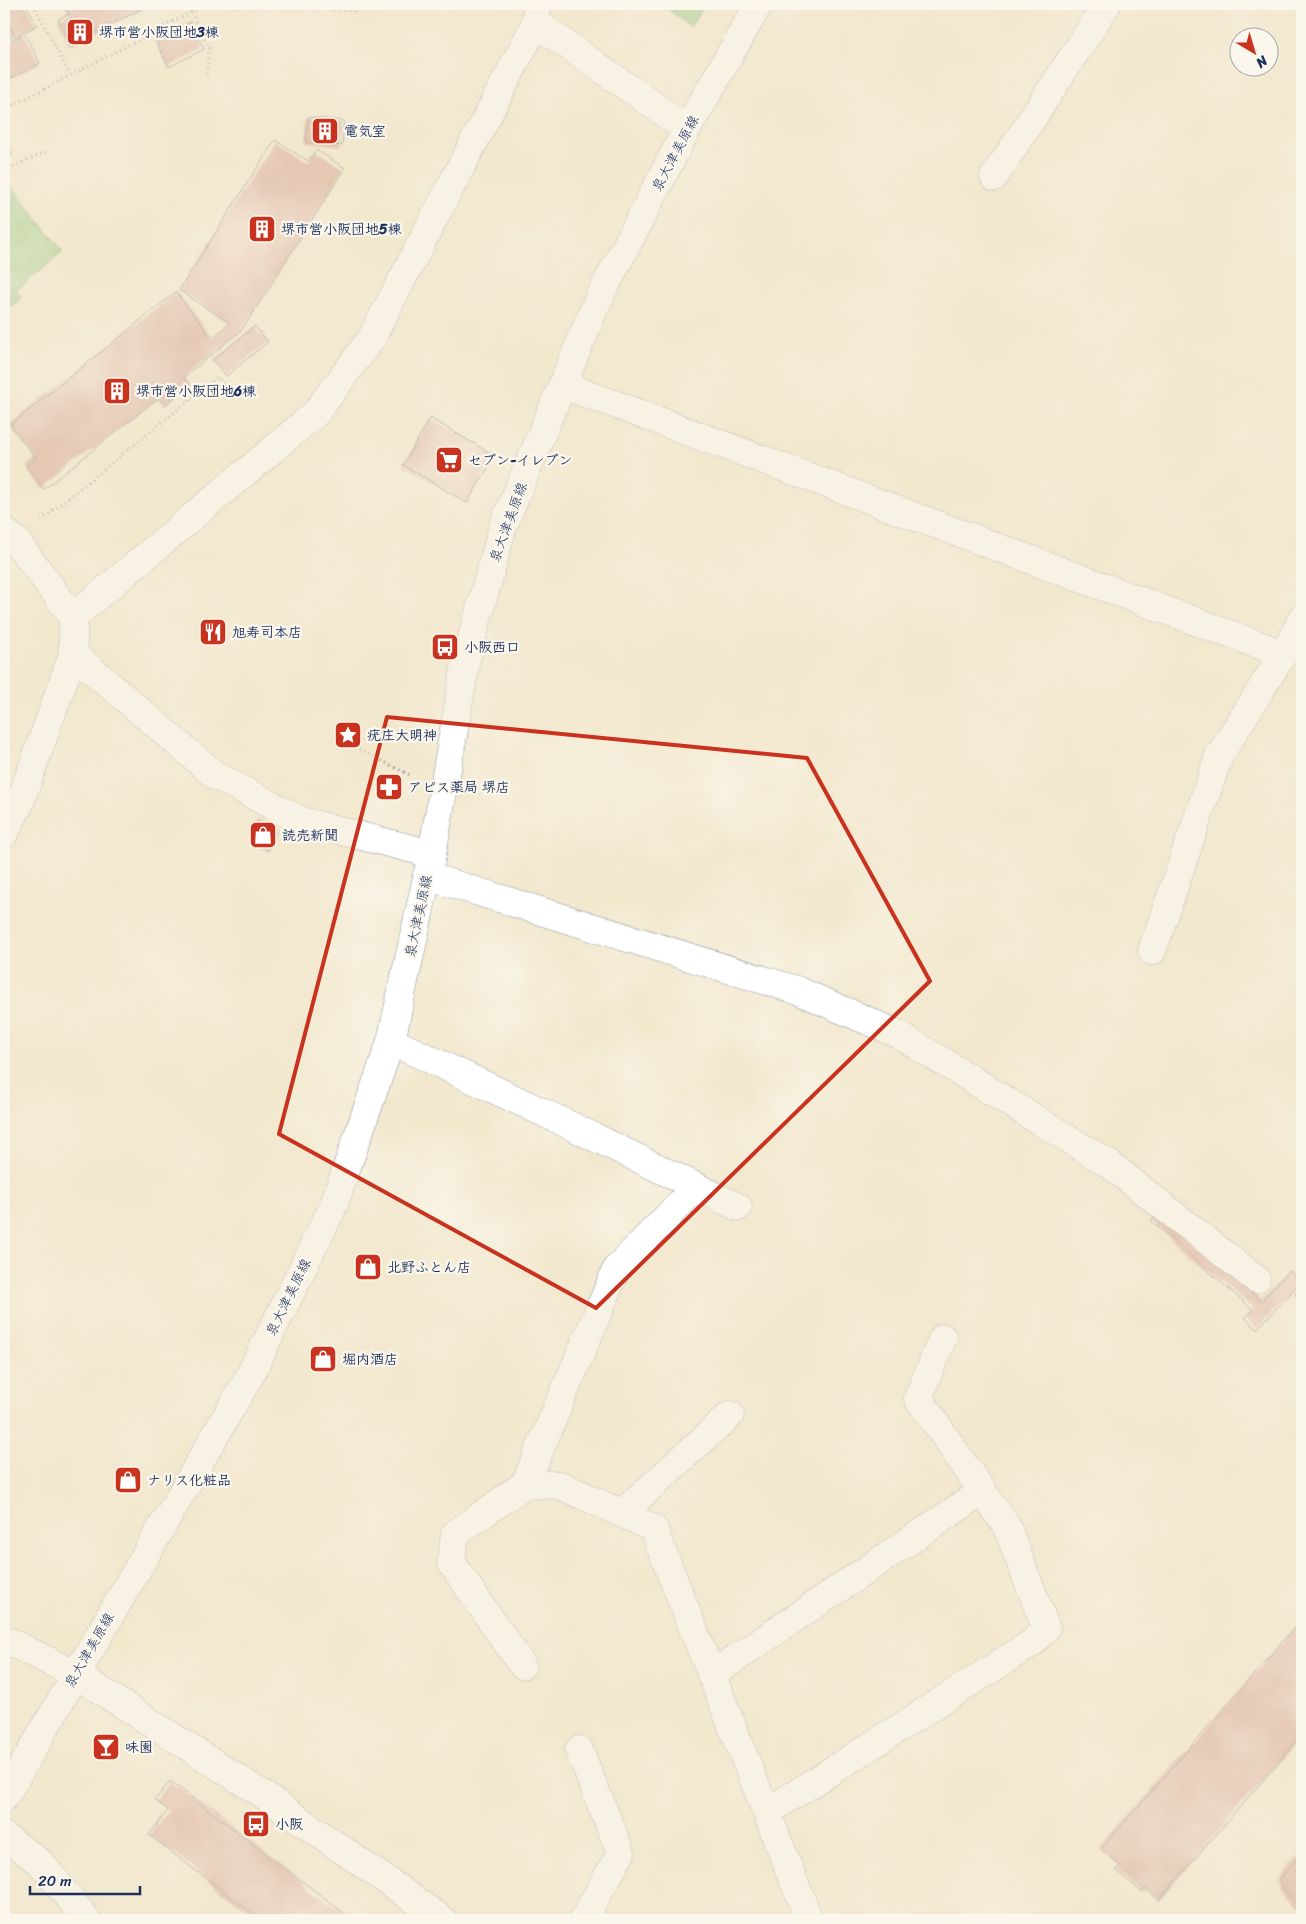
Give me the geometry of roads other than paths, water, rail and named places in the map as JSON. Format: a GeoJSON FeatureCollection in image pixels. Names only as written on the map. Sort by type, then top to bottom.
{"type":"FeatureCollection","features":[{"type":"Feature","properties":{"kind":"street","name":"泉大津美原線"},"geometry":{"type":"LineString","coordinates":[[4,1798],[248,1379],[333,1207],[391,1041],[429,865],[467,656],[504,526],[597,302],[687,129],[759,4]]}},
{"type":"Feature","properties":{"kind":"street"},"geometry":{"type":"LineString","coordinates":[[994,177],[1107,4]]}},
{"type":"Feature","properties":{"kind":"street"},"geometry":{"type":"LineString","coordinates":[[73,617],[315,414],[372,339],[536,13],[687,129]]}},
{"type":"Feature","properties":{"kind":"street"},"geometry":{"type":"LineString","coordinates":[[563,385],[1283,654]]}},
{"type":"Feature","properties":{"kind":"street"},"geometry":{"type":"LineString","coordinates":[[4,834],[19,805],[73,654],[73,617],[10,536]]}},
{"type":"Feature","properties":{"kind":"street"},"geometry":{"type":"LineString","coordinates":[[1152,951],[1219,756],[1283,654],[1302,619]]}},
{"type":"Feature","properties":{"kind":"street"},"geometry":{"type":"LineString","coordinates":[[73,654],[216,776],[302,821],[800,991],[898,1034],[1110,1164],[1256,1279]]}},
{"type":"Feature","properties":{"kind":"street"},"geometry":{"type":"LineString","coordinates":[[391,1041],[738,1207]]}},
{"type":"Feature","properties":{"kind":"street"},"geometry":{"type":"LineString","coordinates":[[522,1665],[451,1562],[455,1534],[526,1484],[618,1268],[696,1187]]}},
{"type":"Feature","properties":{"kind":"street"},"geometry":{"type":"LineString","coordinates":[[766,1812],[1032,1643],[1046,1628],[1008,1527],[918,1398],[943,1338]]}},
{"type":"Feature","properties":{"kind":"street"},"geometry":{"type":"LineString","coordinates":[[622,1512],[730,1415]]}},
{"type":"Feature","properties":{"kind":"street"},"geometry":{"type":"LineString","coordinates":[[526,1484],[560,1485],[622,1512],[652,1528],[808,1920]]}},
{"type":"Feature","properties":{"kind":"street"},"geometry":{"type":"LineString","coordinates":[[711,1675],[983,1491]]}},
{"type":"Feature","properties":{"kind":"street"},"geometry":{"type":"LineString","coordinates":[[4,1639],[75,1674],[271,1800],[443,1920]]}},
{"type":"Feature","properties":{"kind":"street"},"geometry":{"type":"LineString","coordinates":[[579,1750],[621,1853],[584,1920]]}},
{"type":"Feature","properties":{"kind":"street"},"geometry":{"type":"LineString","coordinates":[[4,1836],[41,1863],[87,1920]]}},
{"type":"Feature","properties":{"kind":"place","name":"堺市営小阪団地3棟"},"geometry":{"type":"Point","coordinates":[80,32]}},
{"type":"Feature","properties":{"kind":"place","name":"電気室"},"geometry":{"type":"Point","coordinates":[325,131]}},
{"type":"Feature","properties":{"kind":"place","name":"堺市営小阪団地5棟"},"geometry":{"type":"Point","coordinates":[262,229]}},
{"type":"Feature","properties":{"kind":"place","name":"堺市営小阪団地6棟"},"geometry":{"type":"Point","coordinates":[117,391]}},
{"type":"Feature","properties":{"kind":"place","name":"セブン-イレブン"},"geometry":{"type":"Point","coordinates":[449,460]}},
{"type":"Feature","properties":{"kind":"place","name":"旭寿司本店"},"geometry":{"type":"Point","coordinates":[213,632]}},
{"type":"Feature","properties":{"kind":"place","name":"小阪西口"},"geometry":{"type":"Point","coordinates":[445,647]}},
{"type":"Feature","properties":{"kind":"place","name":"疣庄大明神"},"geometry":{"type":"Point","coordinates":[348,735]}},
{"type":"Feature","properties":{"kind":"place","name":"アピス薬局 堺店"},"geometry":{"type":"Point","coordinates":[389,787]}},
{"type":"Feature","properties":{"kind":"place","name":"読売新聞"},"geometry":{"type":"Point","coordinates":[263,835]}},
{"type":"Feature","properties":{"kind":"place","name":"北野ふとん店"},"geometry":{"type":"Point","coordinates":[368,1267]}},
{"type":"Feature","properties":{"kind":"place","name":"堀内酒店"},"geometry":{"type":"Point","coordinates":[323,1359]}},
{"type":"Feature","properties":{"kind":"place","name":"ナリス化粧品"},"geometry":{"type":"Point","coordinates":[128,1480]}},
{"type":"Feature","properties":{"kind":"place","name":"味園"},"geometry":{"type":"Point","coordinates":[106,1747]}},
{"type":"Feature","properties":{"kind":"place","name":"小阪"},"geometry":{"type":"Point","coordinates":[256,1824]}}]}
